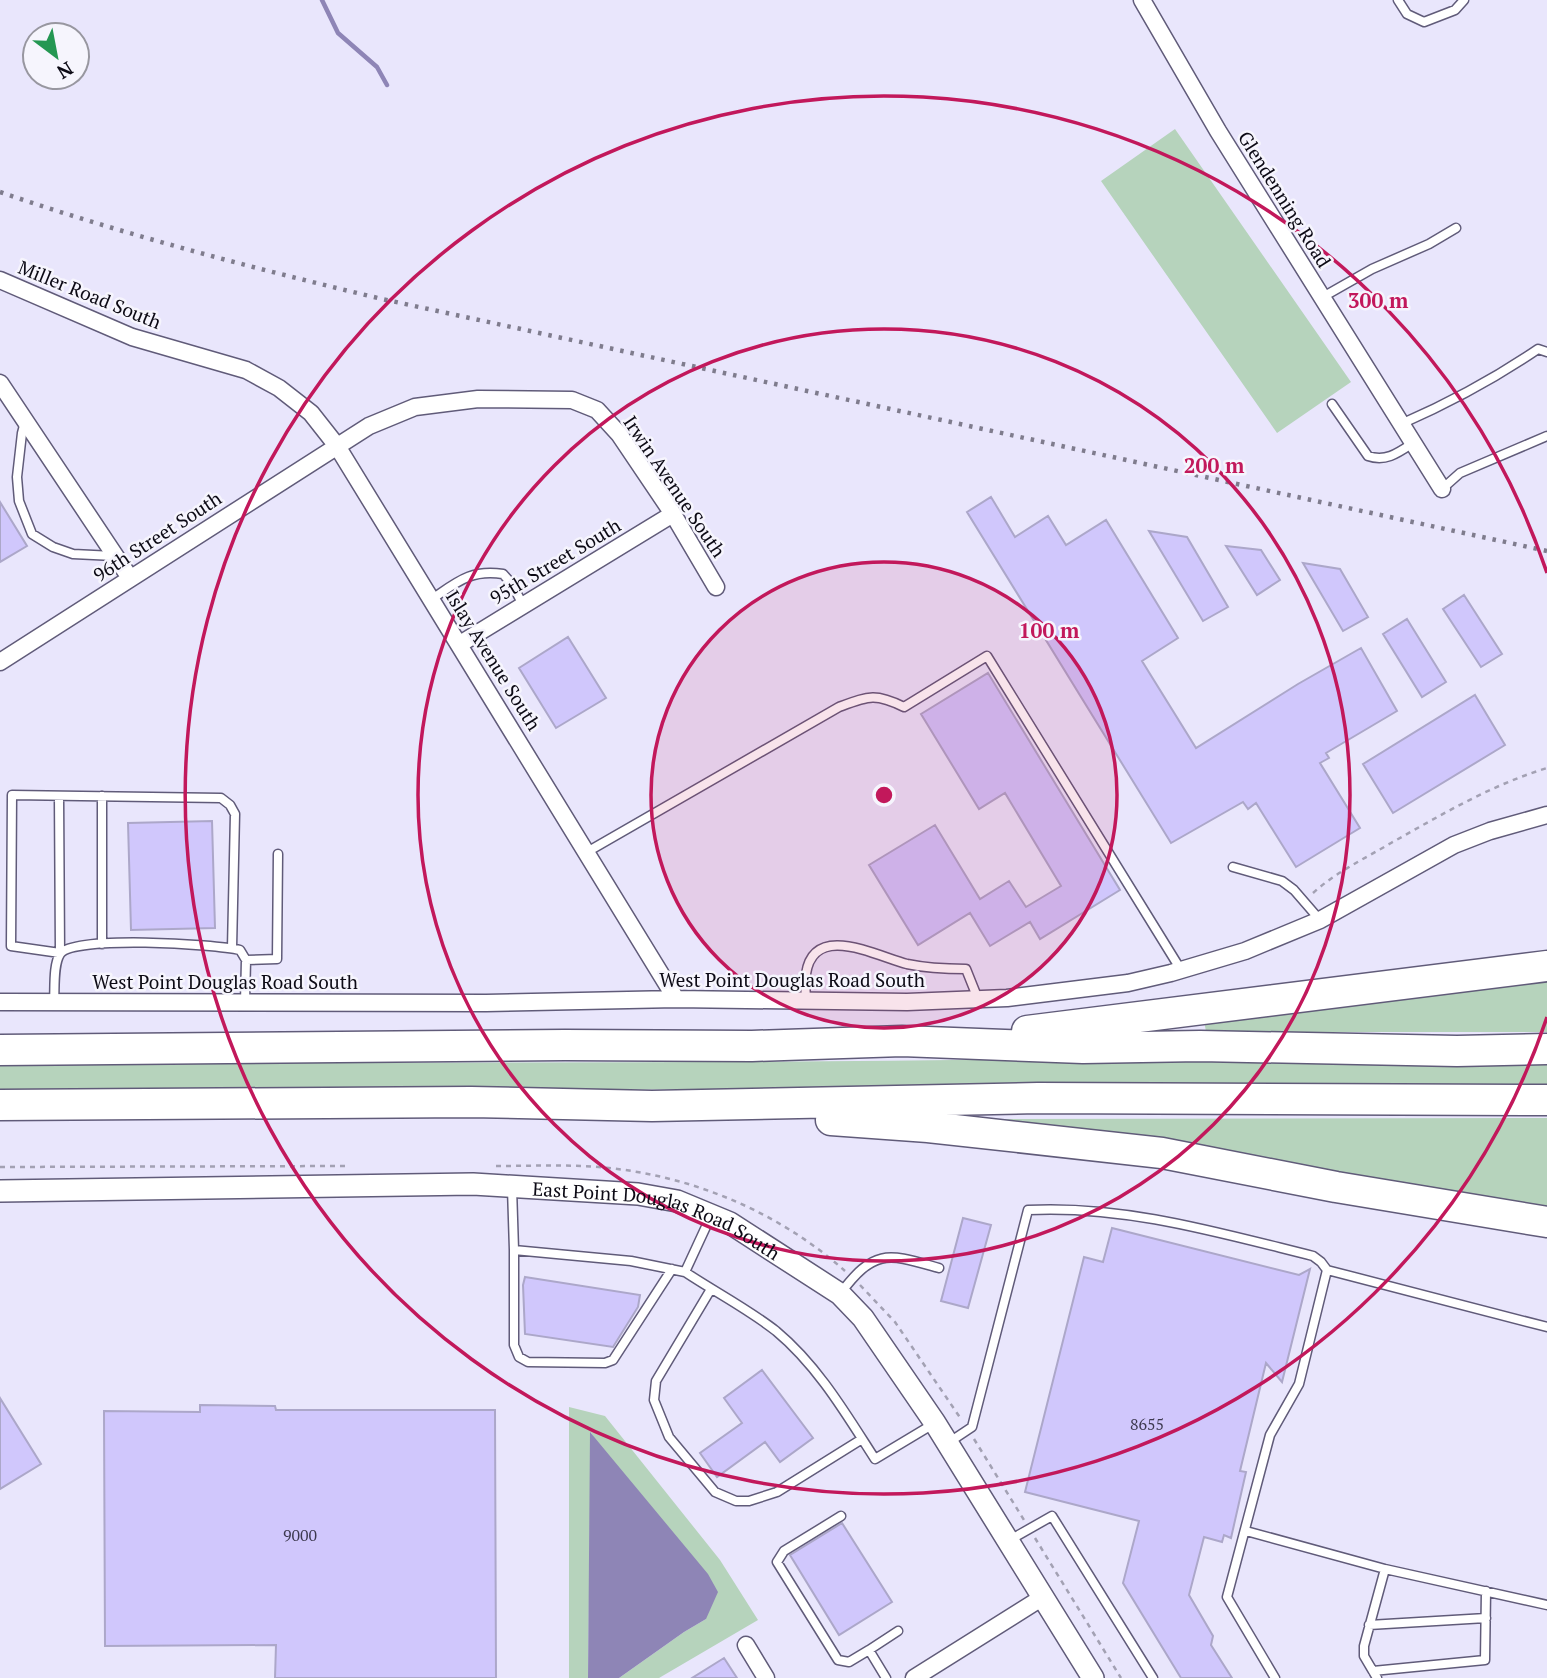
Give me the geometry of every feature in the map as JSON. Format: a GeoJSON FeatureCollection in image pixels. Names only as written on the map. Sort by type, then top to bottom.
{"type":"FeatureCollection","features":[{"type":"Feature","properties":{"kind":"highway"},"geometry":{"type":"LineString","coordinates":[[976,1044],[1005,1034],[1547,966]]}},
{"type":"Feature","properties":{"kind":"highway"},"geometry":{"type":"LineString","coordinates":[[0,1050],[752,1046],[902,1041],[1083,1048],[1200,1046],[1457,1051],[1547,1049]]}},
{"type":"Feature","properties":{"kind":"highway"},"geometry":{"type":"LineString","coordinates":[[0,1105],[471,1102],[652,1106],[1038,1098],[1547,1100]]}},
{"type":"Feature","properties":{"kind":"highway"},"geometry":{"type":"LineString","coordinates":[[652,1106],[928,1127],[1162,1153],[1336,1187],[1547,1222]]}},
{"type":"Feature","properties":{"kind":"street","name":"Glendenning Road"},"geometry":{"type":"LineString","coordinates":[[1142,0],[1218,131],[1442,489]]}},
{"type":"Feature","properties":{"kind":"street","name":"Miller Road South"},"geometry":{"type":"LineString","coordinates":[[0,280],[132,337],[246,370]]}},
{"type":"Feature","properties":{"kind":"street","name":"Islay Avenue South"},"geometry":{"type":"LineString","coordinates":[[246,370],[279,388],[311,413],[337,446],[676,999]]}},
{"type":"Feature","properties":{"kind":"street"},"geometry":{"type":"LineString","coordinates":[[0,383],[130,578]]}},
{"type":"Feature","properties":{"kind":"street","name":"Irwin Avenue South"},"geometry":{"type":"LineString","coordinates":[[337,446],[369,426],[415,407],[478,399],[572,400],[597,410],[619,434],[673,514],[716,587]]}},
{"type":"Feature","properties":{"kind":"street","name":"96th Street South"},"geometry":{"type":"LineString","coordinates":[[0,662],[337,446]]}},
{"type":"Feature","properties":{"kind":"street","name":"95th Street South"},"geometry":{"type":"LineString","coordinates":[[460,644],[673,514]]}},
{"type":"Feature","properties":{"kind":"street","name":"West Point Douglas Road South"},"geometry":{"type":"LineString","coordinates":[[0,1002],[486,1003],[676,999],[907,1002],[1007,998],[1128,983],[1245,951],[1320,919],[1454,845],[1490,831],[1547,815]]}},
{"type":"Feature","properties":{"kind":"street","name":"East Point Douglas Road South"},"geometry":{"type":"LineString","coordinates":[[0,1191],[473,1184],[638,1194],[677,1201],[730,1223],[846,1285],[863,1318],[935,1423],[1093,1678]]}},
{"type":"Feature","properties":{"kind":"street"},"geometry":{"type":"LineString","coordinates":[[914,1678],[1043,1597]]}},
{"type":"Feature","properties":{"kind":"street"},"geometry":{"type":"LineString","coordinates":[[746,1645],[766,1678]]}},
{"type":"Feature","properties":{"kind":"lane"},"geometry":{"type":"LineString","coordinates":[[1398,0],[1408,14],[1424,22],[1455,10],[1464,0]]}},
{"type":"Feature","properties":{"kind":"lane"},"geometry":{"type":"LineString","coordinates":[[1321,298],[1372,269],[1429,244],[1456,228]]}},
{"type":"Feature","properties":{"kind":"lane"},"geometry":{"type":"LineString","coordinates":[[1401,424],[1451,402],[1503,373],[1538,349],[1547,352]]}},
{"type":"Feature","properties":{"kind":"lane"},"geometry":{"type":"LineString","coordinates":[[1332,404],[1368,456],[1378,459],[1392,456],[1413,443]]}},
{"type":"Feature","properties":{"kind":"lane"},"geometry":{"type":"LineString","coordinates":[[25,422],[16,477],[19,501],[32,534],[53,547],[73,554],[114,556]]}},
{"type":"Feature","properties":{"kind":"lane"},"geometry":{"type":"LineString","coordinates":[[1442,489],[1460,473],[1547,436]]}},
{"type":"Feature","properties":{"kind":"lane"},"geometry":{"type":"LineString","coordinates":[[432,599],[464,578],[491,572],[503,574],[523,605]]}},
{"type":"Feature","properties":{"kind":"lane"},"geometry":{"type":"LineString","coordinates":[[587,852],[839,707],[867,696],[888,699],[904,707],[986,656],[1181,970]]}},
{"type":"Feature","properties":{"kind":"lane"},"geometry":{"type":"LineString","coordinates":[[232,948],[234,814],[230,805],[221,798],[12,795],[10,946],[60,953],[67,947],[102,944],[162,943],[232,948],[240,950],[246,960],[245,1002]]}},
{"type":"Feature","properties":{"kind":"lane"},"geometry":{"type":"LineString","coordinates":[[54,1002],[60,953],[59,796]]}},
{"type":"Feature","properties":{"kind":"lane"},"geometry":{"type":"LineString","coordinates":[[102,796],[102,944]]}},
{"type":"Feature","properties":{"kind":"lane"},"geometry":{"type":"LineString","coordinates":[[246,960],[277,959],[278,854]]}},
{"type":"Feature","properties":{"kind":"lane"},"geometry":{"type":"LineString","coordinates":[[1233,867],[1282,881],[1320,919]]}},
{"type":"Feature","properties":{"kind":"lane"},"geometry":{"type":"LineString","coordinates":[[806,1000],[806,973],[809,963],[818,952],[838,944],[850,945],[906,964],[966,969],[978,999]]}},
{"type":"Feature","properties":{"kind":"lane"},"geometry":{"type":"LineString","coordinates":[[512,1187],[514,1345],[519,1357],[528,1362],[605,1363],[613,1360],[672,1269]]}},
{"type":"Feature","properties":{"kind":"lane"},"geometry":{"type":"LineString","coordinates":[[947,1443],[972,1427],[1028,1210],[1063,1208],[1179,1223],[1313,1256],[1327,1270],[1547,1327]]}},
{"type":"Feature","properties":{"kind":"lane"},"geometry":{"type":"LineString","coordinates":[[685,1272],[711,1215]]}},
{"type":"Feature","properties":{"kind":"lane"},"geometry":{"type":"LineString","coordinates":[[514,1250],[631,1261],[685,1272],[777,1332],[811,1367],[841,1404],[875,1459],[935,1423]]}},
{"type":"Feature","properties":{"kind":"lane"},"geometry":{"type":"LineString","coordinates":[[846,1285],[873,1261],[883,1257],[895,1256],[939,1268]]}},
{"type":"Feature","properties":{"kind":"lane"},"geometry":{"type":"LineString","coordinates":[[1275,1678],[1227,1597],[1270,1434],[1299,1384],[1327,1270]]}},
{"type":"Feature","properties":{"kind":"lane"},"geometry":{"type":"LineString","coordinates":[[711,1289],[656,1381],[654,1400],[669,1437],[709,1485],[725,1498],[736,1501],[769,1495],[794,1483],[862,1439]]}},
{"type":"Feature","properties":{"kind":"lane"},"geometry":{"type":"LineString","coordinates":[[841,1516],[784,1551],[778,1562],[838,1660],[849,1662],[898,1631]]}},
{"type":"Feature","properties":{"kind":"lane"},"geometry":{"type":"LineString","coordinates":[[1008,1541],[1052,1516],[1153,1678]]}},
{"type":"Feature","properties":{"kind":"lane"},"geometry":{"type":"LineString","coordinates":[[1246,1531],[1385,1569],[1547,1605]]}},
{"type":"Feature","properties":{"kind":"lane"},"geometry":{"type":"LineString","coordinates":[[1385,1569],[1364,1646],[1364,1656],[1375,1675],[1485,1660],[1486,1591]]}},
{"type":"Feature","properties":{"kind":"lane"},"geometry":{"type":"LineString","coordinates":[[1369,1625],[1486,1618]]}},
{"type":"Feature","properties":{"kind":"lane"},"geometry":{"type":"LineString","coordinates":[[869,1650],[886,1678]]}},
{"type":"Feature","properties":{"kind":"path"},"geometry":{"type":"LineString","coordinates":[[1304,901],[1335,875],[1456,806],[1547,768]]}},
{"type":"Feature","properties":{"kind":"path"},"geometry":{"type":"LineString","coordinates":[[0,1167],[357,1166]]}},
{"type":"Feature","properties":{"kind":"path"},"geometry":{"type":"LineString","coordinates":[[494,1166],[608,1168],[670,1177],[720,1194],[800,1235],[826,1254],[846,1285],[895,1322],[968,1430],[1121,1678]]}},
{"type":"Feature","properties":{"kind":"green space"},"geometry":{"type":"Polygon","coordinates":[[[1175,129],[1351,382],[1277,433],[1101,181],[1175,129]]]}},
{"type":"Feature","properties":{"kind":"green space"},"geometry":{"type":"Polygon","coordinates":[[[1547,978],[1547,1032],[1206,1032],[1204,1020],[1547,978]]]}},
{"type":"Feature","properties":{"kind":"green space"},"geometry":{"type":"Polygon","coordinates":[[[1112,1058],[1547,1061],[1547,1086],[0,1092],[0,1064],[1112,1058]]]}},
{"type":"Feature","properties":{"kind":"green space"},"geometry":{"type":"Polygon","coordinates":[[[1547,1118],[1547,1213],[978,1119],[1547,1118]]]}},
{"type":"Feature","properties":{"kind":"green space"},"geometry":{"type":"Polygon","coordinates":[[[569,1407],[605,1416],[720,1560],[758,1620],[659,1678],[619,1678],[706,1619],[591,1433],[588,1678],[569,1678],[569,1407]]]}},
{"type":"Feature","properties":{"kind":"shaded area"},"geometry":{"type":"Polygon","coordinates":[[[590,1432],[708,1574],[718,1592],[706,1619],[619,1678],[588,1678],[590,1432]]]}},
{"type":"Feature","properties":{"kind":"building"},"geometry":{"type":"Polygon","coordinates":[[[991,497],[1015,537],[1048,516],[1066,545],[1106,520],[1178,638],[1142,661],[1196,748],[1361,648],[1397,711],[1326,753],[1329,758],[1320,763],[1360,828],[1296,867],[1256,803],[1248,809],[1243,802],[1171,843],[967,512],[991,497]]]}},
{"type":"Feature","properties":{"kind":"building"},"geometry":{"type":"Polygon","coordinates":[[[0,502],[27,546],[0,562],[0,502]]]}},
{"type":"Feature","properties":{"kind":"building"},"geometry":{"type":"Polygon","coordinates":[[[1149,531],[1187,537],[1228,607],[1203,621],[1149,531]]]}},
{"type":"Feature","properties":{"kind":"building"},"geometry":{"type":"Polygon","coordinates":[[[1226,546],[1261,550],[1280,580],[1257,595],[1226,546]]]}},
{"type":"Feature","properties":{"kind":"building"},"geometry":{"type":"Polygon","coordinates":[[[1303,563],[1340,569],[1368,617],[1343,631],[1303,563]]]}},
{"type":"Feature","properties":{"kind":"building"},"geometry":{"type":"Polygon","coordinates":[[[1464,595],[1502,654],[1481,667],[1443,609],[1464,595]]]}},
{"type":"Feature","properties":{"kind":"building"},"geometry":{"type":"Polygon","coordinates":[[[1407,619],[1446,682],[1422,697],[1383,634],[1407,619]]]}},
{"type":"Feature","properties":{"kind":"building"},"geometry":{"type":"Polygon","coordinates":[[[568,637],[606,698],[556,728],[519,668],[568,637]]]}},
{"type":"Feature","properties":{"kind":"building"},"geometry":{"type":"Polygon","coordinates":[[[988,673],[1120,890],[1040,939],[1030,922],[990,946],[970,913],[918,945],[869,865],[935,825],[980,899],[1009,881],[1026,907],[1061,886],[1005,793],[979,809],[921,714],[988,673]]]}},
{"type":"Feature","properties":{"kind":"building"},"geometry":{"type":"Polygon","coordinates":[[[1475,695],[1505,745],[1393,813],[1363,764],[1475,695]]]}},
{"type":"Feature","properties":{"kind":"building"},"geometry":{"type":"Polygon","coordinates":[[[212,821],[215,928],[131,930],[128,823],[212,821]]]}},
{"type":"Feature","properties":{"kind":"building"},"geometry":{"type":"Polygon","coordinates":[[[963,1218],[991,1225],[968,1308],[941,1301],[963,1218]]]}},
{"type":"Feature","properties":{"kind":"building"},"geometry":{"type":"Polygon","coordinates":[[[1112,1228],[1299,1275],[1310,1269],[1282,1382],[1266,1363],[1240,1471],[1246,1472],[1231,1538],[1224,1535],[1222,1542],[1204,1537],[1189,1595],[1213,1636],[1211,1645],[1232,1678],[1181,1678],[1123,1583],[1139,1521],[1025,1492],[1084,1257],[1103,1262],[1112,1228]]]}},
{"type":"Feature","properties":{"kind":"building"},"geometry":{"type":"Polygon","coordinates":[[[525,1277],[640,1295],[638,1307],[613,1347],[525,1334],[525,1277]]]}},
{"type":"Feature","properties":{"kind":"building"},"geometry":{"type":"Polygon","coordinates":[[[762,1370],[813,1438],[780,1462],[765,1442],[717,1477],[700,1453],[742,1423],[724,1398],[762,1370]]]}},
{"type":"Feature","properties":{"kind":"building"},"geometry":{"type":"Polygon","coordinates":[[[0,1398],[41,1464],[0,1489],[0,1398]]]}},
{"type":"Feature","properties":{"kind":"building"},"geometry":{"type":"Polygon","coordinates":[[[200,1405],[275,1406],[276,1410],[495,1410],[496,1678],[275,1678],[276,1645],[105,1646],[104,1411],[200,1412],[200,1405]]]}},
{"type":"Feature","properties":{"kind":"building"},"geometry":{"type":"Polygon","coordinates":[[[842,1523],[892,1602],[839,1635],[790,1555],[842,1523]]]}},
{"type":"Feature","properties":{"kind":"building"},"geometry":{"type":"Polygon","coordinates":[[[724,1658],[737,1678],[692,1678],[724,1658]]]}},
{"type":"Feature","properties":{"kind":"waterway"},"geometry":{"type":"LineString","coordinates":[[322,0],[338,33],[377,67],[387,85]]}},
{"type":"Feature","properties":{"kind":"railway"},"geometry":{"type":"LineString","coordinates":[[0,192],[190,250],[382,299],[1547,551]]}}]}
